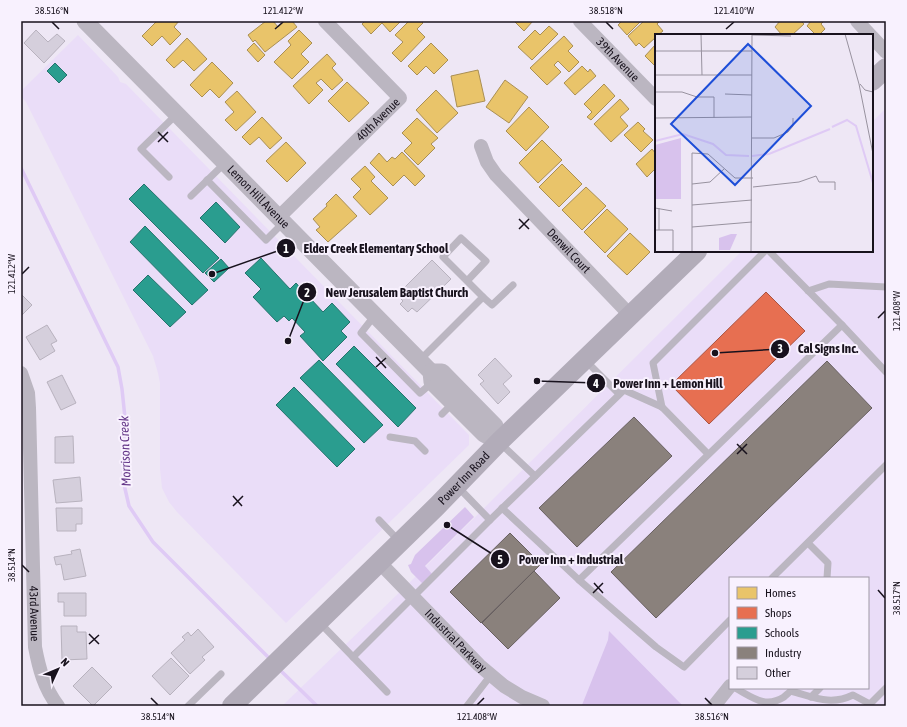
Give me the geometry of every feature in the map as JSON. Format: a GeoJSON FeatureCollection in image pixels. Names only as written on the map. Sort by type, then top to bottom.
{"type":"FeatureCollection","features":[{"type":"Feature","properties":{"kind":"main road"},"geometry":{"type":"LineString","coordinates":[[873,80],[886,68]]}},
{"type":"Feature","properties":{"kind":"main road","name":"Power Inn Road"},"geometry":{"type":"LineString","coordinates":[[234,705],[292,646],[400,542],[499,442],[696,252]]}},
{"type":"Feature","properties":{"kind":"street","name":"Lemon Hill Avenue"},"geometry":{"type":"LineString","coordinates":[[85,21],[431,372],[495,426],[499,442]]}},
{"type":"Feature","properties":{"kind":"street","name":"40th Avenue"},"geometry":{"type":"LineString","coordinates":[[281,220],[400,98],[325,21]]}},
{"type":"Feature","properties":{"kind":"street","name":"39th Avenue"},"geometry":{"type":"LineString","coordinates":[[580,21],[655,98]]}},
{"type":"Feature","properties":{"kind":"street"},"geometry":{"type":"LineString","coordinates":[[856,21],[869,34]]}},
{"type":"Feature","properties":{"kind":"street"},"geometry":{"type":"LineString","coordinates":[[873,38],[886,52]]}},
{"type":"Feature","properties":{"kind":"street","name":"Denwil Court"},"geometry":{"type":"LineString","coordinates":[[481,146],[487,162],[496,175],[630,315]]}},
{"type":"Feature","properties":{"kind":"street","name":"Lemon Hill Avenue"},"geometry":{"type":"LineString","coordinates":[[431,372],[448,409],[484,434],[499,442]]}},
{"type":"Feature","properties":{"kind":"street","name":"43rd Avenue"},"geometry":{"type":"LineString","coordinates":[[21,374],[28,393],[29,408],[27,569],[35,647],[38,666],[45,685],[58,706]]}},
{"type":"Feature","properties":{"kind":"street","name":"Industrial Parkway"},"geometry":{"type":"LineString","coordinates":[[379,562],[479,665],[504,686],[522,697],[543,706]]}},
{"type":"Feature","properties":{"kind":"street"},"geometry":{"type":"LineString","coordinates":[[714,706],[729,687]]}},
{"type":"Feature","properties":{"kind":"lane"},"geometry":{"type":"LineString","coordinates":[[169,177],[141,149],[177,114]]}},
{"type":"Feature","properties":{"kind":"lane"},"geometry":{"type":"LineString","coordinates":[[191,196],[225,162]]}},
{"type":"Feature","properties":{"kind":"lane"},"geometry":{"type":"LineString","coordinates":[[207,180],[266,240],[281,220]]}},
{"type":"Feature","properties":{"kind":"lane"},"geometry":{"type":"LineString","coordinates":[[467,281],[486,261],[461,238],[443,256],[467,281],[492,305],[512,285]]}},
{"type":"Feature","properties":{"kind":"lane"},"geometry":{"type":"LineString","coordinates":[[662,407],[653,363],[764,252]]}},
{"type":"Feature","properties":{"kind":"lane"},"geometry":{"type":"LineString","coordinates":[[770,252],[886,372]]}},
{"type":"Feature","properties":{"kind":"lane"},"geometry":{"type":"LineString","coordinates":[[808,291],[828,284],[886,287]]}},
{"type":"Feature","properties":{"kind":"lane"},"geometry":{"type":"LineString","coordinates":[[375,314],[361,333],[420,393],[431,372],[483,296]]}},
{"type":"Feature","properties":{"kind":"lane"},"geometry":{"type":"LineString","coordinates":[[579,580],[842,325]]}},
{"type":"Feature","properties":{"kind":"lane"},"geometry":{"type":"LineString","coordinates":[[584,360],[620,394]]}},
{"type":"Feature","properties":{"kind":"lane"},"geometry":{"type":"LineString","coordinates":[[353,657],[502,508],[624,390],[662,407],[708,454]]}},
{"type":"Feature","properties":{"kind":"lane"},"geometry":{"type":"LineString","coordinates":[[390,437],[415,441],[425,451]]}},
{"type":"Feature","properties":{"kind":"lane"},"geometry":{"type":"LineString","coordinates":[[499,442],[535,476]]}},
{"type":"Feature","properties":{"kind":"lane"},"geometry":{"type":"LineString","coordinates":[[773,577],[886,465]]}},
{"type":"Feature","properties":{"kind":"lane"},"geometry":{"type":"LineString","coordinates":[[456,486],[490,520]]}},
{"type":"Feature","properties":{"kind":"lane"},"geometry":{"type":"LineString","coordinates":[[502,508],[579,580],[656,647],[684,667],[729,621]]}},
{"type":"Feature","properties":{"kind":"lane"},"geometry":{"type":"LineString","coordinates":[[379,520],[400,542]]}},
{"type":"Feature","properties":{"kind":"lane"},"geometry":{"type":"LineString","coordinates":[[808,543],[828,563],[827,577]]}},
{"type":"Feature","properties":{"kind":"lane"},"geometry":{"type":"LineString","coordinates":[[318,621],[387,692]]}},
{"type":"Feature","properties":{"kind":"lane"},"geometry":{"type":"LineString","coordinates":[[188,706],[221,674]]}},
{"type":"Feature","properties":{"kind":"lane"},"geometry":{"type":"LineString","coordinates":[[467,706],[491,675]]}},
{"type":"Feature","properties":{"kind":"lane"},"geometry":{"type":"LineString","coordinates":[[737,689],[765,703],[776,702],[792,690],[829,701],[839,701],[853,695],[869,705],[886,688]]}},
{"type":"Feature","properties":{"kind":"lane"},"geometry":{"type":"LineString","coordinates":[[811,696],[819,689]]}},
{"type":"Feature","properties":{"kind":"shaded area"},"geometry":{"type":"Polygon","coordinates":[[[78,35],[118,77],[120,82],[126,84],[469,435],[469,445],[286,623],[177,512],[169,502],[162,488],[160,469],[160,383],[153,356],[26,102],[21,96],[21,91],[78,35]]]}},
{"type":"Feature","properties":{"kind":"shaded area"},"geometry":{"type":"Polygon","coordinates":[[[886,108],[886,706],[282,706],[404,588],[741,252],[873,252],[873,121],[886,108]]]}},
{"type":"Feature","properties":{"kind":"shaded area"},"geometry":{"type":"Polygon","coordinates":[[[465,507],[474,517],[425,566],[432,574],[423,584],[411,572],[408,565],[411,564],[415,555],[465,507]]]}},
{"type":"Feature","properties":{"kind":"shaded area"},"geometry":{"type":"Polygon","coordinates":[[[609,631],[683,706],[582,705],[608,640],[609,631]]]}},
{"type":"Feature","properties":{"kind":"building: Homes"},"geometry":{"type":"Polygon","coordinates":[[[157,21],[179,21],[174,27],[181,34],[170,45],[162,36],[152,46],[142,36],[157,21]]]}},
{"type":"Feature","properties":{"kind":"building: Homes"},"geometry":{"type":"Polygon","coordinates":[[[266,21],[273,21],[278,27],[285,21],[292,21],[297,27],[265,52],[255,40],[253,42],[248,35],[266,21]]]}},
{"type":"Feature","properties":{"kind":"building: Homes"},"geometry":{"type":"Polygon","coordinates":[[[365,21],[401,21],[390,32],[382,23],[371,34],[362,24],[365,21]]]}},
{"type":"Feature","properties":{"kind":"building: Homes"},"geometry":{"type":"Polygon","coordinates":[[[409,21],[421,21],[423,23],[417,29],[425,37],[401,62],[392,53],[403,42],[395,35],[409,21]]]}},
{"type":"Feature","properties":{"kind":"building: Homes"},"geometry":{"type":"Polygon","coordinates":[[[514,21],[533,21],[524,31],[514,21]]]}},
{"type":"Feature","properties":{"kind":"building: Homes"},"geometry":{"type":"Polygon","coordinates":[[[622,21],[641,21],[627,35],[618,25],[622,21]]]}},
{"type":"Feature","properties":{"kind":"building: Homes"},"geometry":{"type":"Polygon","coordinates":[[[644,21],[660,21],[657,24],[663,31],[659,34],[655,34],[655,38],[644,48],[639,43],[636,46],[628,36],[644,21]]]}},
{"type":"Feature","properties":{"kind":"building: Homes"},"geometry":{"type":"Polygon","coordinates":[[[780,21],[801,21],[804,24],[793,34],[781,34],[775,27],[780,21]]]}},
{"type":"Feature","properties":{"kind":"building: Homes"},"geometry":{"type":"Polygon","coordinates":[[[811,21],[824,21],[821,24],[825,29],[820,34],[815,34],[807,26],[811,21]]]}},
{"type":"Feature","properties":{"kind":"building: Homes"},"geometry":{"type":"Polygon","coordinates":[[[549,26],[558,34],[532,60],[518,47],[535,30],[540,35],[549,26]]]}},
{"type":"Feature","properties":{"kind":"building: Homes"},"geometry":{"type":"Polygon","coordinates":[[[299,30],[312,43],[301,54],[309,62],[292,79],[274,62],[291,45],[288,41],[299,30]]]}},
{"type":"Feature","properties":{"kind":"building: Homes"},"geometry":{"type":"Polygon","coordinates":[[[564,36],[573,46],[568,51],[579,62],[569,72],[558,61],[554,65],[561,72],[547,85],[530,68],[564,36]]]}},
{"type":"Feature","properties":{"kind":"building: Homes"},"geometry":{"type":"Polygon","coordinates":[[[187,38],[207,59],[194,71],[183,60],[174,68],[166,60],[187,38]]]}},
{"type":"Feature","properties":{"kind":"building: Homes"},"geometry":{"type":"Polygon","coordinates":[[[254,43],[265,55],[258,62],[247,50],[254,43]]]}},
{"type":"Feature","properties":{"kind":"building: Homes"},"geometry":{"type":"Polygon","coordinates":[[[431,43],[448,60],[434,74],[426,66],[417,75],[408,66],[431,43]]]}},
{"type":"Feature","properties":{"kind":"building: Homes"},"geometry":{"type":"Polygon","coordinates":[[[655,45],[655,66],[645,56],[655,45]]]}},
{"type":"Feature","properties":{"kind":"building: Homes"},"geometry":{"type":"Polygon","coordinates":[[[327,54],[336,64],[332,68],[343,80],[332,90],[321,79],[316,83],[323,90],[309,104],[293,86],[327,54]]]}},
{"type":"Feature","properties":{"kind":"building: Homes"},"geometry":{"type":"Polygon","coordinates":[[[212,62],[233,83],[219,98],[210,89],[202,97],[190,85],[212,62]]]}},
{"type":"Feature","properties":{"kind":"building: Homes"},"geometry":{"type":"Polygon","coordinates":[[[582,66],[588,72],[590,69],[596,76],[575,95],[564,83],[582,66]]]}},
{"type":"Feature","properties":{"kind":"building: Homes"},"geometry":{"type":"Polygon","coordinates":[[[478,70],[485,101],[457,107],[451,76],[478,70]]]}},
{"type":"Feature","properties":{"kind":"building: Homes"},"geometry":{"type":"Polygon","coordinates":[[[505,80],[528,97],[509,123],[486,107],[505,80]]]}},
{"type":"Feature","properties":{"kind":"building: Homes"},"geometry":{"type":"Polygon","coordinates":[[[347,82],[369,103],[349,122],[328,101],[347,82]]]}},
{"type":"Feature","properties":{"kind":"building: Homes"},"geometry":{"type":"Polygon","coordinates":[[[604,84],[615,96],[591,120],[587,117],[592,112],[584,104],[604,84]]]}},
{"type":"Feature","properties":{"kind":"building: Homes"},"geometry":{"type":"Polygon","coordinates":[[[436,90],[458,113],[437,133],[416,110],[436,90]]]}},
{"type":"Feature","properties":{"kind":"building: Homes"},"geometry":{"type":"Polygon","coordinates":[[[237,91],[256,112],[236,131],[225,120],[234,112],[225,102],[237,91]]]}},
{"type":"Feature","properties":{"kind":"building: Homes"},"geometry":{"type":"Polygon","coordinates":[[[620,99],[629,109],[620,117],[628,126],[611,142],[594,124],[620,99]]]}},
{"type":"Feature","properties":{"kind":"building: Homes"},"geometry":{"type":"Polygon","coordinates":[[[529,107],[549,127],[526,151],[506,131],[529,107]]]}},
{"type":"Feature","properties":{"kind":"building: Homes"},"geometry":{"type":"Polygon","coordinates":[[[262,117],[282,138],[270,149],[259,137],[250,145],[242,137],[262,117]]]}},
{"type":"Feature","properties":{"kind":"building: Homes"},"geometry":{"type":"Polygon","coordinates":[[[417,118],[438,138],[431,144],[435,148],[418,165],[404,151],[412,143],[402,133],[417,118]]]}},
{"type":"Feature","properties":{"kind":"building: Homes"},"geometry":{"type":"Polygon","coordinates":[[[638,122],[645,129],[643,131],[653,140],[641,152],[624,135],[638,122]]]}},
{"type":"Feature","properties":{"kind":"building: Homes"},"geometry":{"type":"Polygon","coordinates":[[[542,140],[562,160],[538,183],[519,163],[542,140]]]}},
{"type":"Feature","properties":{"kind":"building: Homes"},"geometry":{"type":"Polygon","coordinates":[[[286,142],[306,163],[287,182],[266,161],[286,142]]]}},
{"type":"Feature","properties":{"kind":"building: Homes"},"geometry":{"type":"Polygon","coordinates":[[[652,149],[655,153],[655,169],[647,177],[636,164],[652,149]]]}},
{"type":"Feature","properties":{"kind":"building: Homes"},"geometry":{"type":"Polygon","coordinates":[[[402,152],[425,176],[415,186],[404,175],[393,186],[370,163],[379,153],[387,162],[392,157],[395,159],[402,152]]]}},
{"type":"Feature","properties":{"kind":"building: Homes"},"geometry":{"type":"Polygon","coordinates":[[[562,164],[582,184],[559,207],[539,187],[562,164]]]}},
{"type":"Feature","properties":{"kind":"building: Homes"},"geometry":{"type":"Polygon","coordinates":[[[365,166],[375,177],[371,181],[388,198],[370,215],[353,197],[361,189],[351,179],[365,166]]]}},
{"type":"Feature","properties":{"kind":"building: Homes"},"geometry":{"type":"Polygon","coordinates":[[[586,187],[606,206],[582,230],[562,210],[586,187]]]}},
{"type":"Feature","properties":{"kind":"building: Homes"},"geometry":{"type":"Polygon","coordinates":[[[336,194],[357,216],[328,242],[316,230],[320,227],[313,219],[327,206],[326,204],[336,194]]]}},
{"type":"Feature","properties":{"kind":"building: Homes"},"geometry":{"type":"Polygon","coordinates":[[[607,209],[628,229],[605,253],[584,232],[607,209]]]}},
{"type":"Feature","properties":{"kind":"building: Homes"},"geometry":{"type":"Polygon","coordinates":[[[630,233],[650,252],[627,275],[607,256],[630,233]]]}},
{"type":"Feature","properties":{"kind":"building: Shops"},"geometry":{"type":"Polygon","coordinates":[[[766,292],[805,331],[709,424],[671,385],[766,292]]]}},
{"type":"Feature","properties":{"kind":"building: Schools"},"geometry":{"type":"Polygon","coordinates":[[[55,63],[67,75],[59,83],[47,71],[55,63]]]}},
{"type":"Feature","properties":{"kind":"building: Schools"},"geometry":{"type":"Polygon","coordinates":[[[144,184],[219,258],[203,273],[129,199],[144,184]]]}},
{"type":"Feature","properties":{"kind":"building: Schools"},"geometry":{"type":"Polygon","coordinates":[[[216,202],[240,227],[225,243],[200,218],[216,202]]]}},
{"type":"Feature","properties":{"kind":"building: Schools"},"geometry":{"type":"Polygon","coordinates":[[[145,226],[208,290],[192,305],[130,242],[145,226]]]}},
{"type":"Feature","properties":{"kind":"building: Schools"},"geometry":{"type":"Polygon","coordinates":[[[261,258],[290,289],[296,283],[323,312],[332,303],[350,322],[341,331],[347,337],[323,361],[300,336],[305,332],[292,318],[289,321],[284,316],[277,322],[253,297],[261,289],[245,273],[261,258]]]}},
{"type":"Feature","properties":{"kind":"building: Schools"},"geometry":{"type":"Polygon","coordinates":[[[221,259],[229,268],[214,282],[205,273],[221,259]]]}},
{"type":"Feature","properties":{"kind":"building: Schools"},"geometry":{"type":"Polygon","coordinates":[[[148,275],[186,312],[170,327],[133,290],[148,275]]]}},
{"type":"Feature","properties":{"kind":"building: Schools"},"geometry":{"type":"Polygon","coordinates":[[[354,346],[416,408],[398,427],[336,364],[354,346]]]}},
{"type":"Feature","properties":{"kind":"building: Schools"},"geometry":{"type":"Polygon","coordinates":[[[319,360],[383,425],[364,443],[300,378],[319,360]]]}},
{"type":"Feature","properties":{"kind":"building: Schools"},"geometry":{"type":"Polygon","coordinates":[[[294,387],[355,449],[337,467],[276,405],[294,387]]]}},
{"type":"Feature","properties":{"kind":"building: Industry"},"geometry":{"type":"Polygon","coordinates":[[[827,361],[872,408],[656,618],[611,572],[827,361]]]}},
{"type":"Feature","properties":{"kind":"building: Industry"},"geometry":{"type":"Polygon","coordinates":[[[634,417],[672,456],[577,547],[539,508],[634,417]]]}},
{"type":"Feature","properties":{"kind":"building: Industry"},"geometry":{"type":"Polygon","coordinates":[[[510,533],[541,564],[481,623],[450,592],[510,533]]]}},
{"type":"Feature","properties":{"kind":"building: Industry"},"geometry":{"type":"Polygon","coordinates":[[[534,571],[560,598],[508,649],[482,623],[534,571]]]}},
{"type":"Feature","properties":{"kind":"building: Other"},"geometry":{"type":"Polygon","coordinates":[[[36,30],[48,42],[57,34],[65,41],[44,63],[24,43],[36,30]]]}},
{"type":"Feature","properties":{"kind":"building: Other"},"geometry":{"type":"Polygon","coordinates":[[[432,260],[451,279],[417,312],[412,308],[408,312],[400,304],[403,301],[397,295],[432,260]]]}},
{"type":"Feature","properties":{"kind":"building: Other"},"geometry":{"type":"Polygon","coordinates":[[[21,294],[32,305],[21,316],[21,294]]]}},
{"type":"Feature","properties":{"kind":"building: Other"},"geometry":{"type":"Polygon","coordinates":[[[47,325],[57,341],[51,344],[55,351],[40,360],[26,337],[47,325]]]}},
{"type":"Feature","properties":{"kind":"building: Other"},"geometry":{"type":"Polygon","coordinates":[[[495,358],[512,376],[503,384],[510,392],[498,404],[480,384],[484,381],[478,375],[495,358]]]}},
{"type":"Feature","properties":{"kind":"building: Other"},"geometry":{"type":"Polygon","coordinates":[[[62,375],[76,403],[61,410],[47,382],[62,375]]]}},
{"type":"Feature","properties":{"kind":"building: Other"},"geometry":{"type":"Polygon","coordinates":[[[73,436],[74,463],[55,463],[55,437],[73,436]]]}},
{"type":"Feature","properties":{"kind":"building: Other"},"geometry":{"type":"Polygon","coordinates":[[[80,477],[82,501],[56,503],[53,480],[80,477]]]}},
{"type":"Feature","properties":{"kind":"building: Other"},"geometry":{"type":"Polygon","coordinates":[[[56,508],[82,508],[82,524],[76,524],[76,531],[57,531],[56,508]]]}},
{"type":"Feature","properties":{"kind":"building: Other"},"geometry":{"type":"Polygon","coordinates":[[[80,549],[86,576],[64,580],[61,564],[56,565],[54,557],[72,554],[71,551],[80,549]]]}},
{"type":"Feature","properties":{"kind":"building: Other"},"geometry":{"type":"Polygon","coordinates":[[[58,593],[86,593],[86,616],[64,616],[64,602],[58,602],[58,593]]]}},
{"type":"Feature","properties":{"kind":"building: Other"},"geometry":{"type":"Polygon","coordinates":[[[61,626],[77,626],[77,632],[86,632],[87,659],[62,660],[61,626]]]}},
{"type":"Feature","properties":{"kind":"building: Other"},"geometry":{"type":"Polygon","coordinates":[[[198,629],[214,647],[202,657],[205,660],[190,674],[171,653],[185,640],[182,637],[188,632],[191,636],[198,629]]]}},
{"type":"Feature","properties":{"kind":"building: Other"},"geometry":{"type":"Polygon","coordinates":[[[171,658],[189,676],[170,695],[152,676],[171,658]]]}},
{"type":"Feature","properties":{"kind":"building: Other"},"geometry":{"type":"Polygon","coordinates":[[[92,667],[112,687],[93,706],[73,686],[92,667]]]}},
{"type":"Feature","properties":{"kind":"waterway","name":"Morrison Creek"},"geometry":{"type":"LineString","coordinates":[[21,168],[118,367],[125,418],[123,480],[129,506],[153,542],[271,660]]}},
{"type":"Feature","properties":{"kind":"waterway","name":"Morrison Creek"},"geometry":{"type":"LineString","coordinates":[[279,669],[317,706]]}},
{"type":"Feature","properties":{"kind":"place","name":"Elder Creek Elementary School"},"geometry":{"type":"Point","coordinates":[212,274]}},
{"type":"Feature","properties":{"kind":"place","name":"New Jerusalem Baptist Church"},"geometry":{"type":"Point","coordinates":[288,341]}},
{"type":"Feature","properties":{"kind":"place","name":"Cal Signs Inc."},"geometry":{"type":"Point","coordinates":[715,353]}},
{"type":"Feature","properties":{"kind":"place","name":"Power Inn + Lemon Hill"},"geometry":{"type":"Point","coordinates":[537,381]}},
{"type":"Feature","properties":{"kind":"place","name":"Power Inn + Industrial"},"geometry":{"type":"Point","coordinates":[447,525]}}]}
